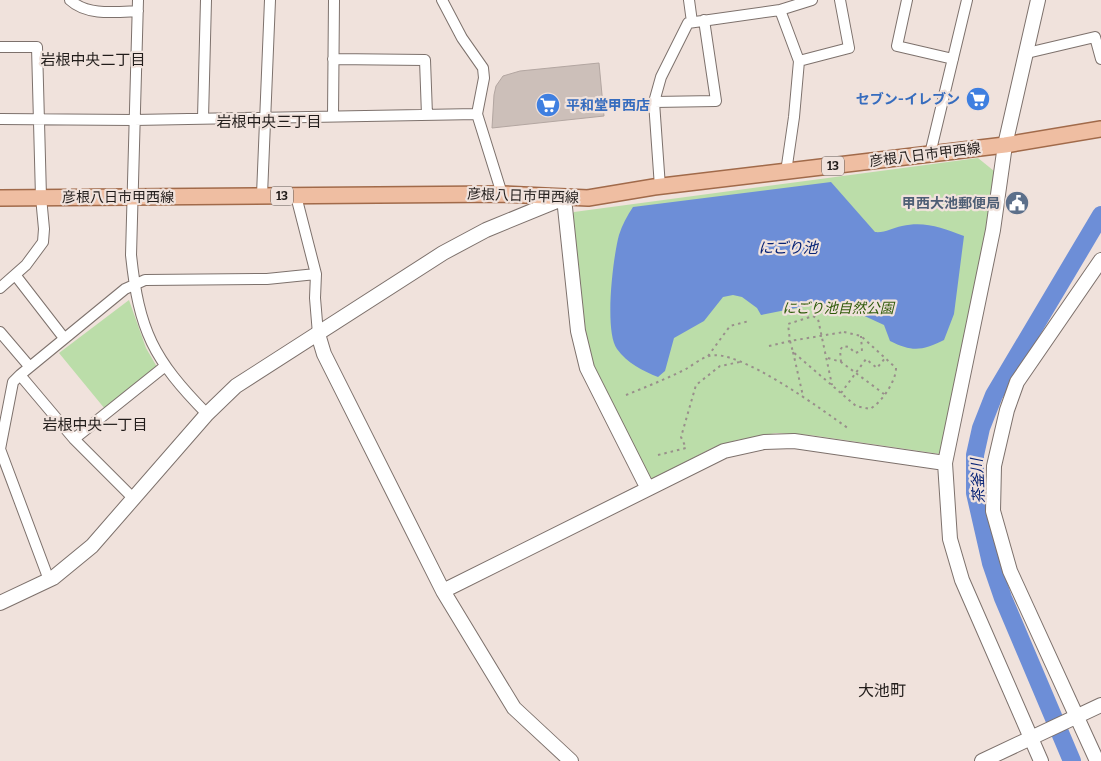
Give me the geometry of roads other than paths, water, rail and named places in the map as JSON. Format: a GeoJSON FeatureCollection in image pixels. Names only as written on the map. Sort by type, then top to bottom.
{"type":"FeatureCollection","features":[{"type":"Feature","properties":{"kind":"main road","name":"彦根八日市甲西線"},"geometry":{"type":"LineString","coordinates":[[0,198],[502,194],[588,198],[660,187],[1005,145],[1101,129]]}},
{"type":"Feature","properties":{"kind":"street"},"geometry":{"type":"LineString","coordinates":[[70,0],[77,6],[91,10],[138,11]]}},
{"type":"Feature","properties":{"kind":"street"},"geometry":{"type":"LineString","coordinates":[[138,0],[131,255],[134,285],[142,319],[164,366],[207,414]]}},
{"type":"Feature","properties":{"kind":"street"},"geometry":{"type":"LineString","coordinates":[[203,118],[206,0]]}},
{"type":"Feature","properties":{"kind":"street"},"geometry":{"type":"LineString","coordinates":[[262,196],[270,0]]}},
{"type":"Feature","properties":{"kind":"street"},"geometry":{"type":"LineString","coordinates":[[333,116],[334,0]]}},
{"type":"Feature","properties":{"kind":"street"},"geometry":{"type":"LineString","coordinates":[[442,0],[462,38],[483,68],[484,78],[477,114],[502,194]]}},
{"type":"Feature","properties":{"kind":"street"},"geometry":{"type":"LineString","coordinates":[[690,0],[692,22]]}},
{"type":"Feature","properties":{"kind":"street"},"geometry":{"type":"LineString","coordinates":[[660,187],[654,102],[660,77],[688,23],[780,10],[796,3],[812,0]]}},
{"type":"Feature","properties":{"kind":"street"},"geometry":{"type":"LineString","coordinates":[[799,61],[849,48],[840,0]]}},
{"type":"Feature","properties":{"kind":"street"},"geometry":{"type":"LineString","coordinates":[[907,0],[897,46],[953,58]]}},
{"type":"Feature","properties":{"kind":"street"},"geometry":{"type":"LineString","coordinates":[[930,154],[967,0]]}},
{"type":"Feature","properties":{"kind":"street"},"geometry":{"type":"LineString","coordinates":[[1038,0],[1005,145],[993,230],[944,463],[950,539],[962,580],[1041,761]]}},
{"type":"Feature","properties":{"kind":"street"},"geometry":{"type":"LineString","coordinates":[[780,10],[799,61],[794,118],[786,172]]}},
{"type":"Feature","properties":{"kind":"street"},"geometry":{"type":"LineString","coordinates":[[654,102],[716,101],[704,20]]}},
{"type":"Feature","properties":{"kind":"street"},"geometry":{"type":"LineString","coordinates":[[1027,53],[1095,37],[1101,59]]}},
{"type":"Feature","properties":{"kind":"street"},"geometry":{"type":"LineString","coordinates":[[0,47],[37,47],[41,197],[44,229],[43,242],[16,276],[0,288]]}},
{"type":"Feature","properties":{"kind":"street"},"geometry":{"type":"LineString","coordinates":[[333,59],[425,60],[427,115]]}},
{"type":"Feature","properties":{"kind":"street"},"geometry":{"type":"LineString","coordinates":[[0,119],[134,120],[264,116],[477,114]]}},
{"type":"Feature","properties":{"kind":"street"},"geometry":{"type":"LineString","coordinates":[[296,196],[316,274],[315,298],[318,334],[324,354],[442,591],[514,708],[571,761]]}},
{"type":"Feature","properties":{"kind":"street"},"geometry":{"type":"LineString","coordinates":[[0,603],[49,580],[92,546],[207,414],[236,386],[443,253],[486,230],[564,198],[578,331],[587,368],[647,487]]}},
{"type":"Feature","properties":{"kind":"street"},"geometry":{"type":"LineString","coordinates":[[1097,761],[1070,718],[1010,571],[993,511],[994,466],[1007,410],[1017,382],[1101,260]]}},
{"type":"Feature","properties":{"kind":"street"},"geometry":{"type":"LineString","coordinates":[[49,580],[0,449],[13,382],[29,366],[125,289],[145,280],[267,279],[316,274]]}},
{"type":"Feature","properties":{"kind":"street"},"geometry":{"type":"LineString","coordinates":[[16,276],[64,338]]}},
{"type":"Feature","properties":{"kind":"street"},"geometry":{"type":"LineString","coordinates":[[0,332],[29,366]]}},
{"type":"Feature","properties":{"kind":"street"},"geometry":{"type":"LineString","coordinates":[[74,439],[164,366]]}},
{"type":"Feature","properties":{"kind":"street"},"geometry":{"type":"LineString","coordinates":[[20,374],[74,439],[134,499]]}},
{"type":"Feature","properties":{"kind":"street"},"geometry":{"type":"LineString","coordinates":[[442,591],[532,548],[647,487],[724,451],[764,442],[794,441],[944,463]]}},
{"type":"Feature","properties":{"kind":"street"},"geometry":{"type":"LineString","coordinates":[[982,761],[1101,705]]}},
{"type":"Feature","properties":{"kind":"water","name":"にごり池"},"geometry":{"type":"Polygon","coordinates":[[[831,182],[875,232],[918,224],[941,228],[964,236],[954,314],[944,340],[923,348],[905,347],[890,341],[884,325],[845,307],[821,303],[761,315],[757,308],[742,297],[733,295],[723,297],[704,321],[674,338],[665,371],[658,377],[636,366],[617,349],[611,327],[612,276],[619,235],[633,207],[831,182]]]}},
{"type":"Feature","properties":{"kind":"waterway","name":"茶釜川"},"geometry":{"type":"LineString","coordinates":[[1072,761],[1003,598],[991,563],[975,493],[975,455],[981,428],[994,395],[1101,215]]}},
{"type":"Feature","properties":{"kind":"place","name":"セブン-イレブン"},"geometry":{"type":"Point","coordinates":[978,99]}},
{"type":"Feature","properties":{"kind":"place","name":"平和堂甲西店"},"geometry":{"type":"Point","coordinates":[548,105]}},
{"type":"Feature","properties":{"kind":"place","name":"甲西大池郵便局"},"geometry":{"type":"Point","coordinates":[1017,203]}},
{"type":"Feature","properties":{"kind":"district","name":"岩根中央二丁目"},"geometry":{"type":"Point","coordinates":[93,60]}},
{"type":"Feature","properties":{"kind":"district","name":"岩根中央三丁目"},"geometry":{"type":"Point","coordinates":[269,122]}},
{"type":"Feature","properties":{"kind":"district","name":"岩根中央一丁目"},"geometry":{"type":"Point","coordinates":[95,425]}},
{"type":"Feature","properties":{"kind":"district","name":"大池町"},"geometry":{"type":"Point","coordinates":[882,690]}},
{"type":"Feature","properties":{"kind":"park label","name":"にごり池自然公園"},"geometry":{"type":"Point","coordinates":[838,308]}}]}
